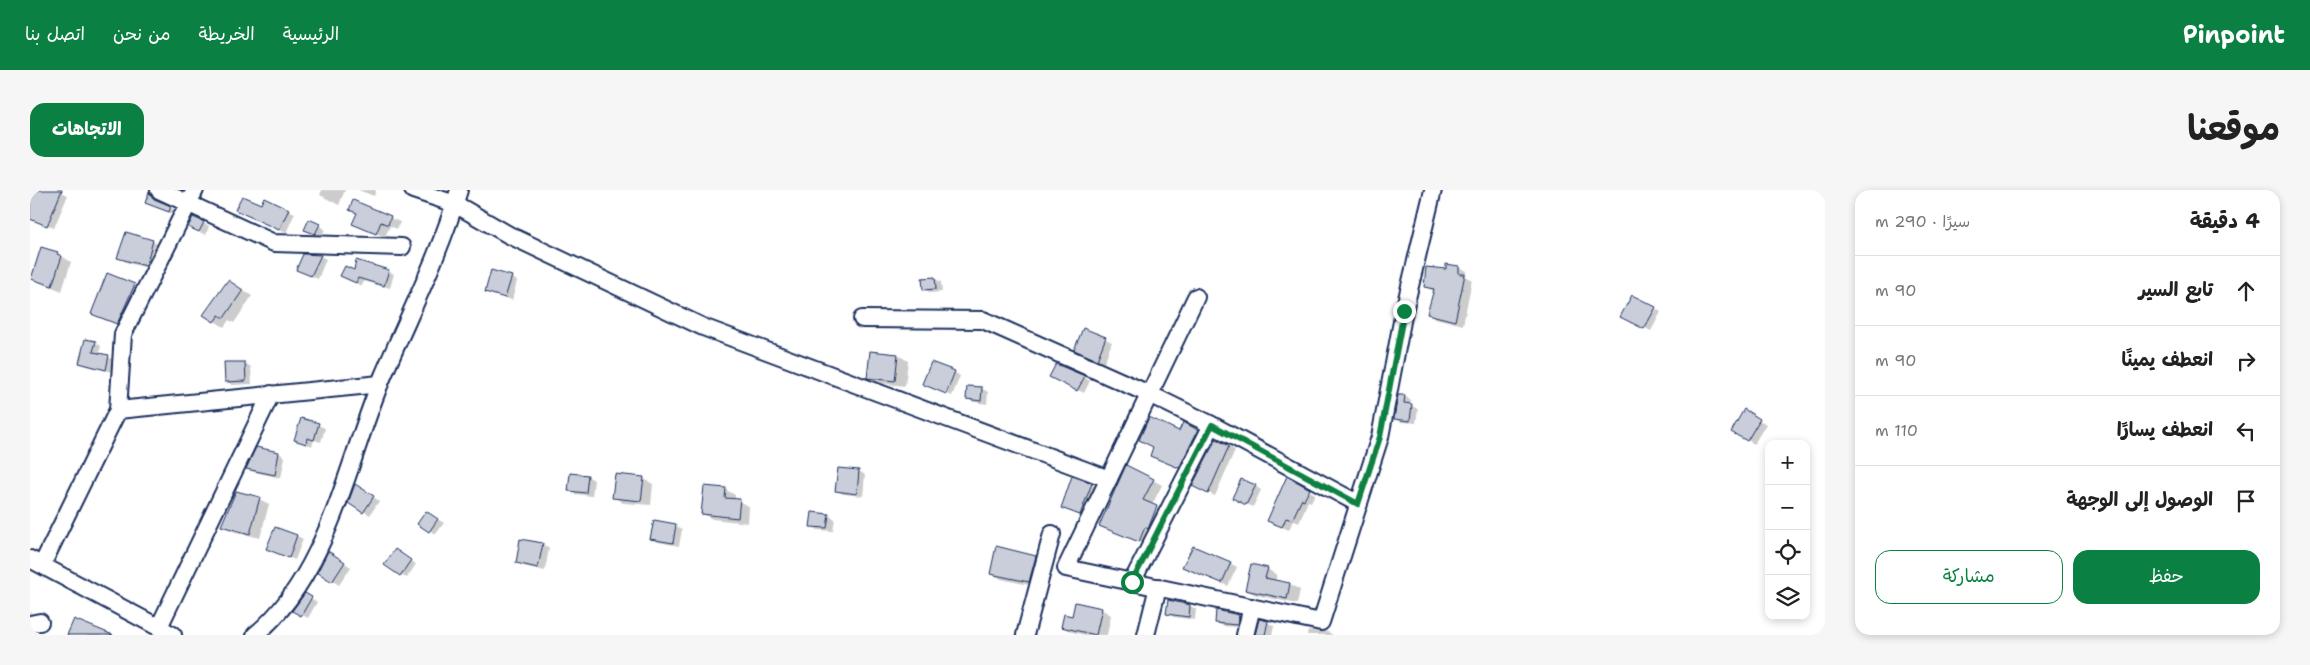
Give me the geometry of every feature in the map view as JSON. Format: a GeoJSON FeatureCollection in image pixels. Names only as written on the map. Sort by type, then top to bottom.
{"type":"FeatureCollection","features":[{"type":"Feature","properties":{"kind":"street"},"geometry":{"type":"LineString","coordinates":[[159,190],[192,197],[274,243],[402,248]]}},
{"type":"Feature","properties":{"kind":"street"},"geometry":{"type":"LineString","coordinates":[[412,190],[457,197],[509,235],[702,327],[1109,479]]}},
{"type":"Feature","properties":{"kind":"street"},"geometry":{"type":"LineString","coordinates":[[1196,297],[1066,568],[1320,622],[1380,437],[1404,311],[1433,190]]}},
{"type":"Feature","properties":{"kind":"street"},"geometry":{"type":"LineString","coordinates":[[192,197],[123,334],[118,410],[36,562],[166,631],[270,394]]}},
{"type":"Feature","properties":{"kind":"street"},"geometry":{"type":"LineString","coordinates":[[255,635],[269,623],[289,599],[314,559],[380,384],[457,197]]}},
{"type":"Feature","properties":{"kind":"street"},"geometry":{"type":"LineString","coordinates":[[862,319],[983,320],[1150,394],[1212,425],[1358,504]]}},
{"type":"Feature","properties":{"kind":"street"},"geometry":{"type":"LineString","coordinates":[[118,410],[380,384]]}},
{"type":"Feature","properties":{"kind":"street"},"geometry":{"type":"LineString","coordinates":[[1132,582],[1212,425]]}},
{"type":"Feature","properties":{"kind":"street"},"geometry":{"type":"LineString","coordinates":[[1025,635],[1052,534]]}},
{"type":"Feature","properties":{"kind":"street"},"geometry":{"type":"LineString","coordinates":[[1146,635],[1158,587]]}},
{"type":"Feature","properties":{"kind":"street"},"geometry":{"type":"LineString","coordinates":[[1245,635],[1252,608]]}},
{"type":"Feature","properties":{"kind":"building"},"geometry":{"type":"Polygon","coordinates":[[[30,190],[62,190],[47,226],[30,219],[30,190]]]}},
{"type":"Feature","properties":{"kind":"building"},"geometry":{"type":"Polygon","coordinates":[[[149,192],[154,199],[171,206],[169,212],[145,203],[149,192]]]}},
{"type":"Feature","properties":{"kind":"building"},"geometry":{"type":"Polygon","coordinates":[[[242,196],[261,204],[264,197],[289,209],[279,230],[235,210],[242,196]]]}},
{"type":"Feature","properties":{"kind":"building"},"geometry":{"type":"Polygon","coordinates":[[[353,200],[391,216],[388,225],[381,222],[376,234],[352,224],[357,213],[349,210],[353,200]]]}},
{"type":"Feature","properties":{"kind":"building"},"geometry":{"type":"Polygon","coordinates":[[[193,217],[204,222],[199,232],[188,227],[193,217]]]}},
{"type":"Feature","properties":{"kind":"building"},"geometry":{"type":"Polygon","coordinates":[[[309,219],[320,224],[315,234],[304,230],[309,219]]]}},
{"type":"Feature","properties":{"kind":"building"},"geometry":{"type":"Polygon","coordinates":[[[126,232],[153,240],[146,266],[117,258],[126,232]]]}},
{"type":"Feature","properties":{"kind":"building"},"geometry":{"type":"Polygon","coordinates":[[[41,247],[58,252],[57,254],[62,256],[52,286],[31,279],[41,247]]]}},
{"type":"Feature","properties":{"kind":"building"},"geometry":{"type":"Polygon","coordinates":[[[303,254],[321,255],[311,276],[296,270],[303,254]]]}},
{"type":"Feature","properties":{"kind":"building"},"geometry":{"type":"Polygon","coordinates":[[[356,260],[389,270],[384,286],[358,278],[356,283],[340,276],[345,266],[354,270],[356,260]]]}},
{"type":"Feature","properties":{"kind":"building"},"geometry":{"type":"Polygon","coordinates":[[[1446,264],[1459,266],[1459,274],[1465,274],[1455,321],[1427,314],[1434,289],[1424,287],[1426,267],[1446,269],[1446,264]]]}},
{"type":"Feature","properties":{"kind":"building"},"geometry":{"type":"Polygon","coordinates":[[[491,270],[512,276],[505,298],[485,292],[491,270]]]}},
{"type":"Feature","properties":{"kind":"building"},"geometry":{"type":"Polygon","coordinates":[[[107,273],[135,284],[117,324],[91,314],[107,273]]]}},
{"type":"Feature","properties":{"kind":"building"},"geometry":{"type":"Polygon","coordinates":[[[935,277],[936,289],[923,290],[922,278],[935,277]]]}},
{"type":"Feature","properties":{"kind":"building"},"geometry":{"type":"Polygon","coordinates":[[[228,280],[243,290],[224,318],[219,315],[214,322],[203,315],[228,280]]]}},
{"type":"Feature","properties":{"kind":"building"},"geometry":{"type":"Polygon","coordinates":[[[1632,295],[1656,307],[1644,329],[1620,317],[1632,295]]]}},
{"type":"Feature","properties":{"kind":"building"},"geometry":{"type":"Polygon","coordinates":[[[1083,328],[1106,337],[1097,360],[1074,350],[1083,328]]]}},
{"type":"Feature","properties":{"kind":"building"},"geometry":{"type":"Polygon","coordinates":[[[85,339],[96,341],[93,352],[109,355],[106,370],[79,363],[85,339]]]}},
{"type":"Feature","properties":{"kind":"building"},"geometry":{"type":"Polygon","coordinates":[[[870,351],[898,354],[895,381],[867,378],[870,351]]]}},
{"type":"Feature","properties":{"kind":"building"},"geometry":{"type":"Polygon","coordinates":[[[224,362],[245,362],[246,381],[225,382],[224,362]]]}},
{"type":"Feature","properties":{"kind":"building"},"geometry":{"type":"Polygon","coordinates":[[[931,362],[955,371],[946,394],[922,384],[931,362]]]}},
{"type":"Feature","properties":{"kind":"building"},"geometry":{"type":"Polygon","coordinates":[[[1056,364],[1085,376],[1077,391],[1049,377],[1056,364]]]}},
{"type":"Feature","properties":{"kind":"building"},"geometry":{"type":"Polygon","coordinates":[[[967,386],[982,387],[981,401],[966,399],[967,386]]]}},
{"type":"Feature","properties":{"kind":"building"},"geometry":{"type":"Polygon","coordinates":[[[1398,395],[1405,395],[1404,403],[1412,404],[1410,421],[1394,419],[1398,395]]]}},
{"type":"Feature","properties":{"kind":"building"},"geometry":{"type":"Polygon","coordinates":[[[1744,409],[1760,419],[1747,441],[1731,432],[1744,409]]]}},
{"type":"Feature","properties":{"kind":"building"},"geometry":{"type":"Polygon","coordinates":[[[1149,417],[1179,431],[1183,422],[1198,430],[1179,468],[1150,456],[1153,447],[1139,440],[1149,417]]]}},
{"type":"Feature","properties":{"kind":"building"},"geometry":{"type":"Polygon","coordinates":[[[301,418],[319,423],[314,440],[307,438],[306,444],[294,440],[301,418]]]}},
{"type":"Feature","properties":{"kind":"building"},"geometry":{"type":"Polygon","coordinates":[[[1216,439],[1229,446],[1208,494],[1192,486],[1216,439]]]}},
{"type":"Feature","properties":{"kind":"building"},"geometry":{"type":"Polygon","coordinates":[[[256,447],[279,452],[275,475],[246,469],[256,447]]]}},
{"type":"Feature","properties":{"kind":"building"},"geometry":{"type":"Polygon","coordinates":[[[1126,465],[1154,479],[1143,500],[1157,506],[1148,529],[1145,527],[1139,542],[1099,526],[1126,465]]]}},
{"type":"Feature","properties":{"kind":"building"},"geometry":{"type":"Polygon","coordinates":[[[838,468],[859,470],[857,494],[835,491],[838,468]]]}},
{"type":"Feature","properties":{"kind":"building"},"geometry":{"type":"Polygon","coordinates":[[[570,473],[588,475],[586,493],[568,491],[570,473]]]}},
{"type":"Feature","properties":{"kind":"building"},"geometry":{"type":"Polygon","coordinates":[[[615,474],[644,477],[641,501],[612,498],[615,474]]]}},
{"type":"Feature","properties":{"kind":"building"},"geometry":{"type":"Polygon","coordinates":[[[1072,476],[1092,483],[1080,515],[1061,508],[1072,476]]]}},
{"type":"Feature","properties":{"kind":"building"},"geometry":{"type":"Polygon","coordinates":[[[1287,476],[1310,489],[1304,500],[1302,499],[1292,520],[1286,518],[1282,527],[1267,521],[1287,476]]]}},
{"type":"Feature","properties":{"kind":"building"},"geometry":{"type":"Polygon","coordinates":[[[1241,479],[1256,485],[1246,505],[1232,498],[1241,479]]]}},
{"type":"Feature","properties":{"kind":"building"},"geometry":{"type":"Polygon","coordinates":[[[355,484],[374,496],[363,513],[348,503],[355,484]]]}},
{"type":"Feature","properties":{"kind":"building"},"geometry":{"type":"Polygon","coordinates":[[[704,486],[726,488],[725,498],[740,499],[738,518],[701,514],[704,486]]]}},
{"type":"Feature","properties":{"kind":"building"},"geometry":{"type":"Polygon","coordinates":[[[236,491],[260,497],[250,534],[221,526],[236,491]]]}},
{"type":"Feature","properties":{"kind":"building"},"geometry":{"type":"Polygon","coordinates":[[[426,511],[438,519],[429,532],[417,524],[426,511]]]}},
{"type":"Feature","properties":{"kind":"building"},"geometry":{"type":"Polygon","coordinates":[[[812,512],[829,514],[827,528],[810,527],[812,512]]]}},
{"type":"Feature","properties":{"kind":"building"},"geometry":{"type":"Polygon","coordinates":[[[654,520],[676,524],[673,543],[650,539],[654,520]]]}},
{"type":"Feature","properties":{"kind":"building"},"geometry":{"type":"Polygon","coordinates":[[[275,527],[297,535],[289,558],[266,549],[275,527]]]}},
{"type":"Feature","properties":{"kind":"building"},"geometry":{"type":"Polygon","coordinates":[[[520,539],[543,543],[538,568],[516,563],[520,539]]]}},
{"type":"Feature","properties":{"kind":"building"},"geometry":{"type":"Polygon","coordinates":[[[996,546],[1036,556],[1029,582],[990,574],[996,546]]]}},
{"type":"Feature","properties":{"kind":"building"},"geometry":{"type":"Polygon","coordinates":[[[1193,546],[1231,562],[1222,583],[1182,567],[1193,546]]]}},
{"type":"Feature","properties":{"kind":"building"},"geometry":{"type":"Polygon","coordinates":[[[395,549],[411,560],[400,576],[384,565],[395,549]]]}},
{"type":"Feature","properties":{"kind":"building"},"geometry":{"type":"Polygon","coordinates":[[[328,551],[345,562],[332,582],[317,572],[328,551]]]}},
{"type":"Feature","properties":{"kind":"building"},"geometry":{"type":"Polygon","coordinates":[[[1251,564],[1268,568],[1265,578],[1290,583],[1287,599],[1245,590],[1251,564]]]}},
{"type":"Feature","properties":{"kind":"building"},"geometry":{"type":"Polygon","coordinates":[[[305,593],[312,597],[301,616],[292,611],[305,593]]]}},
{"type":"Feature","properties":{"kind":"building"},"geometry":{"type":"Polygon","coordinates":[[[1168,600],[1190,605],[1189,617],[1166,614],[1168,600]]]}},
{"type":"Feature","properties":{"kind":"building"},"geometry":{"type":"Polygon","coordinates":[[[1075,602],[1102,608],[1096,635],[1061,627],[1064,614],[1072,616],[1075,602]]]}},
{"type":"Feature","properties":{"kind":"building"},"geometry":{"type":"Polygon","coordinates":[[[1216,610],[1239,615],[1237,625],[1215,623],[1216,610]]]}},
{"type":"Feature","properties":{"kind":"building"},"geometry":{"type":"Polygon","coordinates":[[[74,619],[113,635],[67,635],[74,619]]]}},
{"type":"Feature","properties":{"kind":"building"},"geometry":{"type":"Polygon","coordinates":[[[1259,619],[1268,621],[1265,635],[1255,635],[1259,619]]]}},
{"type":"Feature","properties":{"kind":"route"},"geometry":{"type":"LineString","coordinates":[[1132,582],[1212,425],[1358,504],[1380,437],[1404,311]]}}]}
